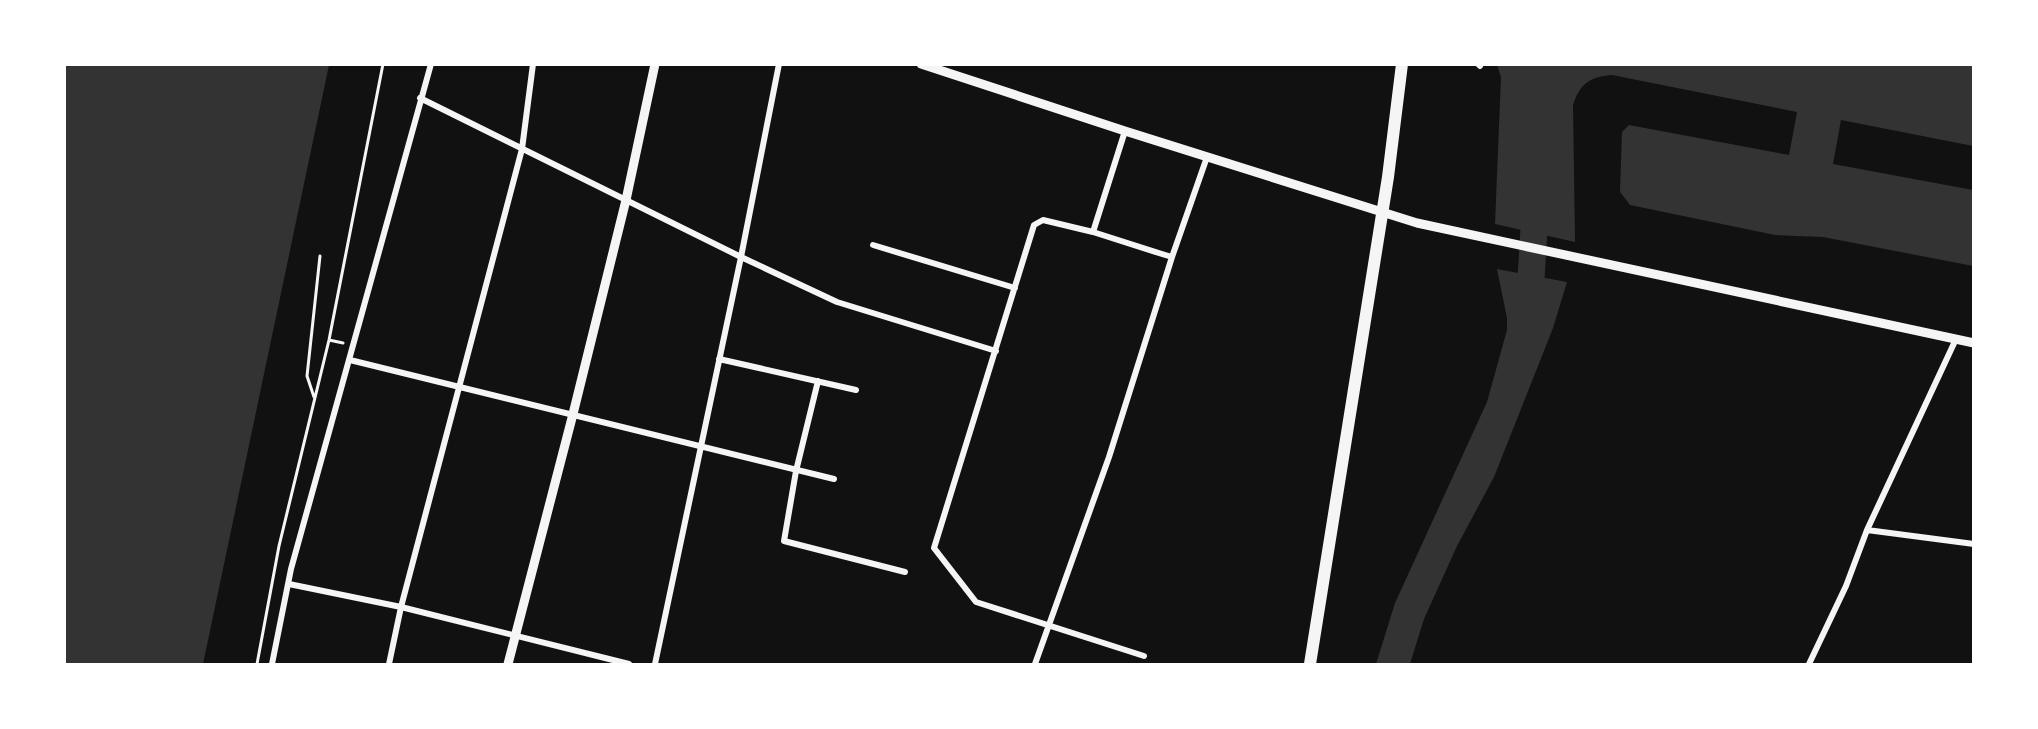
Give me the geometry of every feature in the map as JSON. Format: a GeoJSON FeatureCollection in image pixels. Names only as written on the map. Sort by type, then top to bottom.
{"type":"FeatureCollection","features":[{"type":"Feature","properties":{"kind":"highway"},"geometry":{"type":"LineString","coordinates":[[1310,664],[1382,213],[1402,64]]}},
{"type":"Feature","properties":{"kind":"street"},"geometry":{"type":"LineString","coordinates":[[272,664],[291,569],[351,360],[431,64]]}},
{"type":"Feature","properties":{"kind":"street"},"geometry":{"type":"LineString","coordinates":[[389,664],[401,607],[522,148],[533,64]]}},
{"type":"Feature","properties":{"kind":"street"},"geometry":{"type":"LineString","coordinates":[[508,664],[626,200],[656,64]]}},
{"type":"Feature","properties":{"kind":"street"},"geometry":{"type":"LineString","coordinates":[[656,664],[779,64]]}},
{"type":"Feature","properties":{"kind":"street"},"geometry":{"type":"LineString","coordinates":[[921,64],[1417,223],[1974,343]]}},
{"type":"Feature","properties":{"kind":"street"},"geometry":{"type":"LineString","coordinates":[[420,98],[837,302],[996,351]]}},
{"type":"Feature","properties":{"kind":"street"},"geometry":{"type":"LineString","coordinates":[[1093,231],[1125,131]]}},
{"type":"Feature","properties":{"kind":"street"},"geometry":{"type":"LineString","coordinates":[[1035,664],[1109,457],[1172,257],[1207,157]]}},
{"type":"Feature","properties":{"kind":"street"},"geometry":{"type":"LineString","coordinates":[[1144,656],[976,602],[934,548],[1034,225],[1043,220],[1093,231],[1172,257]]}},
{"type":"Feature","properties":{"kind":"street"},"geometry":{"type":"LineString","coordinates":[[873,245],[1015,288]]}},
{"type":"Feature","properties":{"kind":"street"},"geometry":{"type":"LineString","coordinates":[[1809,664],[1846,586],[1867,530],[1956,339]]}},
{"type":"Feature","properties":{"kind":"street"},"geometry":{"type":"LineString","coordinates":[[719,359],[856,390]]}},
{"type":"Feature","properties":{"kind":"street"},"geometry":{"type":"LineString","coordinates":[[351,360],[834,479]]}},
{"type":"Feature","properties":{"kind":"street"},"geometry":{"type":"LineString","coordinates":[[818,381],[796,471],[784,541],[905,572]]}},
{"type":"Feature","properties":{"kind":"street"},"geometry":{"type":"LineString","coordinates":[[1867,530],[1974,544]]}},
{"type":"Feature","properties":{"kind":"street"},"geometry":{"type":"LineString","coordinates":[[289,584],[401,607],[629,664]]}},
{"type":"Feature","properties":{"kind":"path"},"geometry":{"type":"LineString","coordinates":[[257,664],[279,546],[329,340],[383,64]]}},
{"type":"Feature","properties":{"kind":"path"},"geometry":{"type":"LineString","coordinates":[[314,399],[308,376],[320,256]]}},
{"type":"Feature","properties":{"kind":"path"},"geometry":{"type":"LineString","coordinates":[[329,340],[354,345]]}},
{"type":"Feature","properties":{"kind":"shaded area"},"geometry":{"type":"Polygon","coordinates":[[[64,65],[329,65],[203,664],[65,664],[64,65]]]}},
{"type":"Feature","properties":{"kind":"shaded area"},"geometry":{"type":"Polygon","coordinates":[[[1497,65],[1973,65],[1973,146],[1841,120],[1833,164],[1973,190],[1973,266],[1823,237],[1775,235],[1630,205],[1620,192],[1622,132],[1629,125],[1789,155],[1797,112],[1612,75],[1586,83],[1573,105],[1575,242],[1495,224],[1501,77],[1497,65]]]}},
{"type":"Feature","properties":{"kind":"shaded area"},"geometry":{"type":"Polygon","coordinates":[[[1497,269],[1567,282],[1553,328],[1494,477],[1457,546],[1424,619],[1410,664],[1376,664],[1395,603],[1487,402],[1507,330],[1507,318],[1497,269]]]}},
{"type":"Feature","properties":{"kind":"waterway"},"geometry":{"type":"LineString","coordinates":[[1529,312],[1536,195]]}}]}
